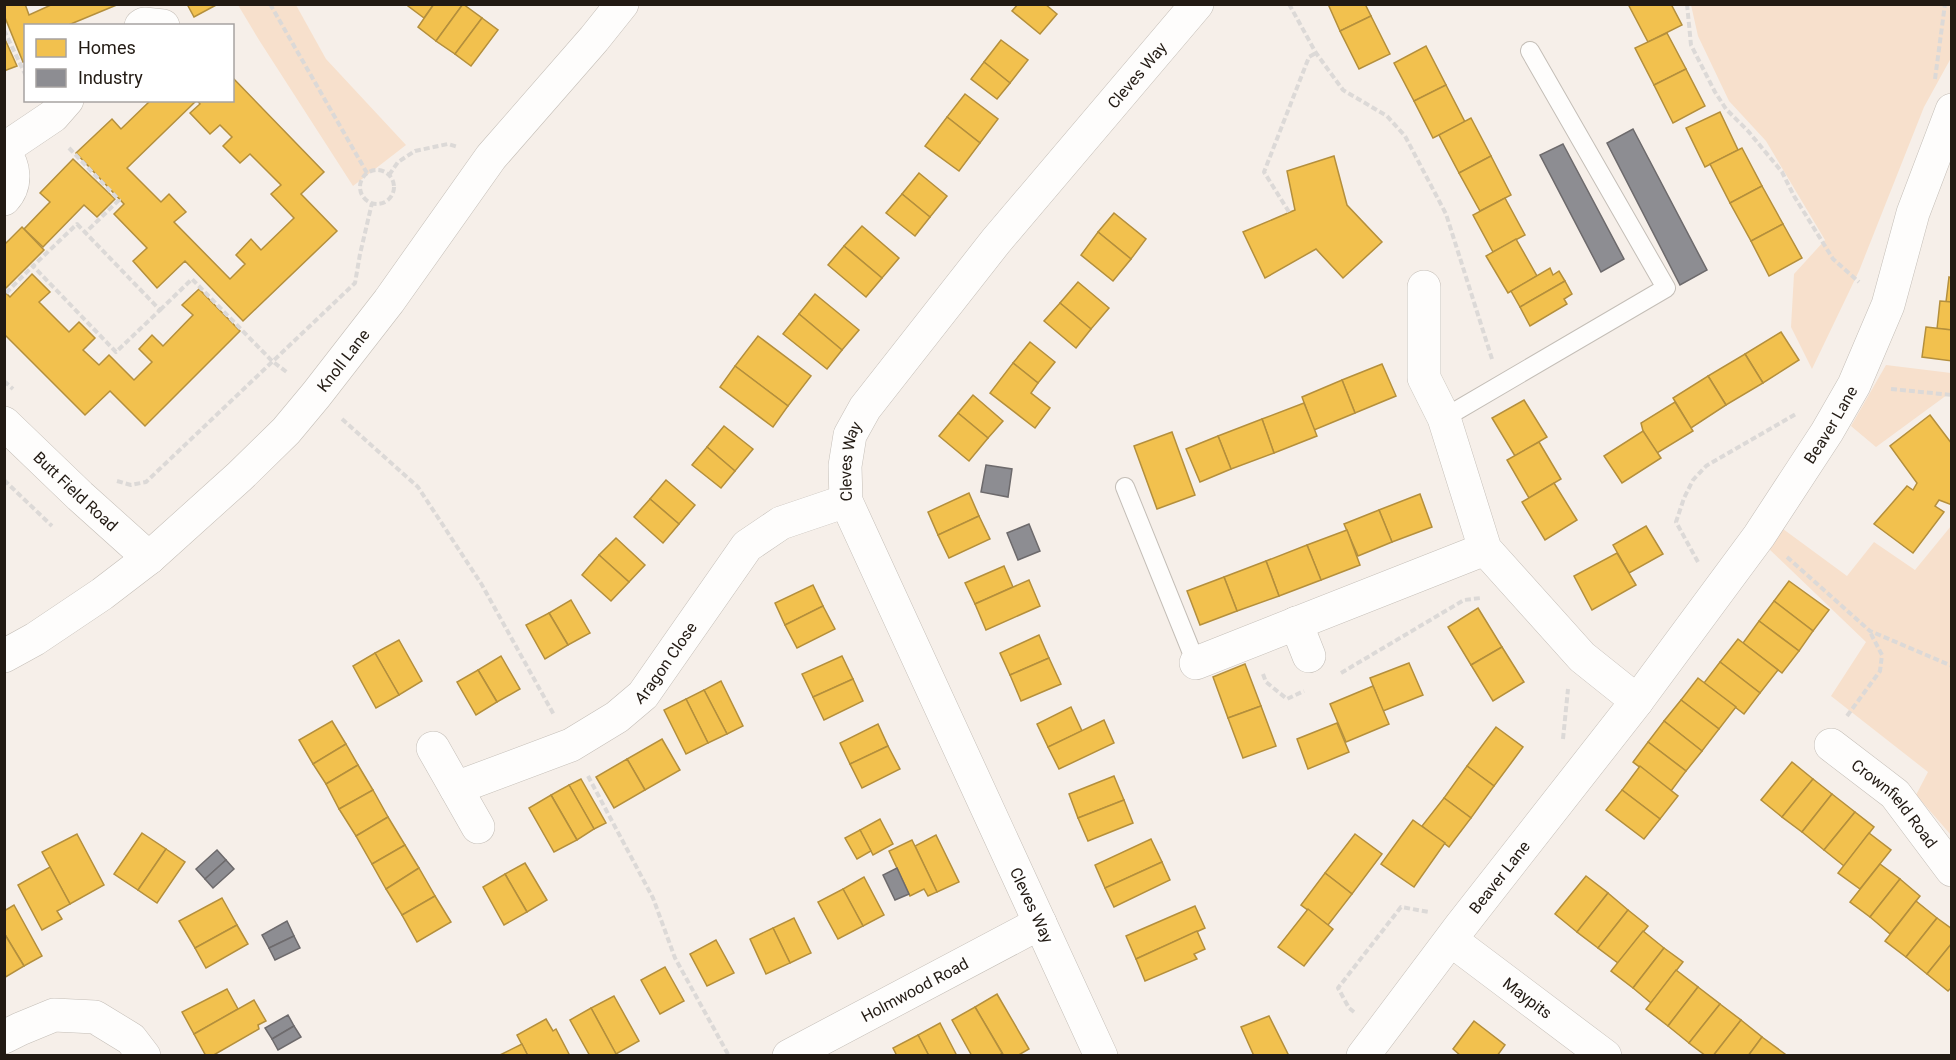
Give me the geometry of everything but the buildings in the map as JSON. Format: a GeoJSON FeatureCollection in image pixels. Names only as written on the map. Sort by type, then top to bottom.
{"type":"FeatureCollection","features":[{"type":"Feature","properties":{"kind":"street","name":"Knoll Lane"},"geometry":{"type":"LineString","coordinates":[[4,656],[35,639],[102,594],[149,558],[286,431],[389,301],[491,158],[622,4]]}},
{"type":"Feature","properties":{"kind":"street","name":"Cleves Way"},"geometry":{"type":"LineString","coordinates":[[1101,1056],[846,501],[845,466],[850,435],[865,408],[996,241],[1197,4]]}},
{"type":"Feature","properties":{"kind":"street"},"geometry":{"type":"LineString","coordinates":[[4,198],[13,184],[13,171],[4,151],[60,108]]}},
{"type":"Feature","properties":{"kind":"street","name":"Beaver Lane"},"geometry":{"type":"LineString","coordinates":[[1372,1044],[1575,778],[1637,701],[1759,536],[1847,398],[1888,305],[1913,213],[1952,110]]}},
{"type":"Feature","properties":{"kind":"street"},"geometry":{"type":"LineString","coordinates":[[1424,287],[1424,378],[1444,418],[1485,549],[1523,589],[1581,657],[1637,701]]}},
{"type":"Feature","properties":{"kind":"street","name":"Butt Field Road"},"geometry":{"type":"LineString","coordinates":[[13,410],[80,496],[149,558]]}},
{"type":"Feature","properties":{"kind":"street","name":"Aragon Close"},"geometry":{"type":"LineString","coordinates":[[456,788],[571,745],[617,717],[643,696],[747,546],[781,523],[846,501]]}},
{"type":"Feature","properties":{"kind":"street"},"geometry":{"type":"LineString","coordinates":[[1196,663],[1485,549]]}},
{"type":"Feature","properties":{"kind":"street"},"geometry":{"type":"LineString","coordinates":[[1296,623],[1309,656]]}},
{"type":"Feature","properties":{"kind":"street","name":"Crownfield Road"},"geometry":{"type":"LineString","coordinates":[[1831,745],[1895,794],[1952,870]]}},
{"type":"Feature","properties":{"kind":"street"},"geometry":{"type":"LineString","coordinates":[[433,747],[478,826]]}},
{"type":"Feature","properties":{"kind":"street","name":"Holmwood Road"},"geometry":{"type":"LineString","coordinates":[[789,1056],[1040,923]]}},
{"type":"Feature","properties":{"kind":"street","name":"Maypits"},"geometry":{"type":"LineString","coordinates":[[1455,934],[1605,1056]]}},
{"type":"Feature","properties":{"kind":"street"},"geometry":{"type":"LineString","coordinates":[[4,1037],[54,1016],[95,1017],[131,1039],[144,1056]]}},
{"type":"Feature","properties":{"kind":"lane"},"geometry":{"type":"LineString","coordinates":[[1444,418],[1666,288],[1530,51]]}},
{"type":"Feature","properties":{"kind":"lane"},"geometry":{"type":"LineString","coordinates":[[1125,487],[1196,663]]}},
{"type":"Feature","properties":{"kind":"path"},"geometry":{"type":"LineString","coordinates":[[270,4],[367,173]]}},
{"type":"Feature","properties":{"kind":"path"},"geometry":{"type":"LineString","coordinates":[[1289,4],[1316,53],[1343,90],[1387,117],[1406,136],[1446,213],[1501,385]]}},
{"type":"Feature","properties":{"kind":"path"},"geometry":{"type":"LineString","coordinates":[[1688,4],[1691,45],[1726,109],[1748,131],[1782,172],[1833,259],[1888,305]]}},
{"type":"Feature","properties":{"kind":"path"},"geometry":{"type":"LineString","coordinates":[[1934,82],[1946,4]]}},
{"type":"Feature","properties":{"kind":"path"},"geometry":{"type":"LineString","coordinates":[[4,30],[24,72]]}},
{"type":"Feature","properties":{"kind":"path"},"geometry":{"type":"LineString","coordinates":[[1289,212],[1264,172],[1309,57],[1316,53]]}},
{"type":"Feature","properties":{"kind":"path"},"geometry":{"type":"LineString","coordinates":[[60,108],[69,149],[119,200],[85,233]]}},
{"type":"Feature","properties":{"kind":"path"},"geometry":{"type":"LineString","coordinates":[[389,175],[398,162],[415,151],[448,144],[491,158]]}},
{"type":"Feature","properties":{"kind":"path"},"geometry":{"type":"LineString","coordinates":[[379,170],[389,175],[394,185],[392,196],[383,203],[367,201],[361,192],[361,182],[367,173],[379,170]]}},
{"type":"Feature","properties":{"kind":"path"},"geometry":{"type":"LineString","coordinates":[[112,479],[131,485],[146,482],[355,283],[372,203]]}},
{"type":"Feature","properties":{"kind":"path"},"geometry":{"type":"LineString","coordinates":[[6,294],[76,224],[160,309]]}},
{"type":"Feature","properties":{"kind":"path"},"geometry":{"type":"LineString","coordinates":[[33,266],[116,352],[192,279],[272,361]]}},
{"type":"Feature","properties":{"kind":"path"},"geometry":{"type":"LineString","coordinates":[[4,381],[13,410]]}},
{"type":"Feature","properties":{"kind":"path"},"geometry":{"type":"LineString","coordinates":[[316,395],[418,487],[482,585],[571,745],[652,898],[675,958],[729,1056]]}},
{"type":"Feature","properties":{"kind":"path"},"geometry":{"type":"LineString","coordinates":[[1722,586],[1697,561],[1676,522],[1693,480],[1706,466],[1813,404],[1847,398],[1952,395]]}},
{"type":"Feature","properties":{"kind":"path"},"geometry":{"type":"LineString","coordinates":[[4,480],[52,526]]}},
{"type":"Feature","properties":{"kind":"path"},"geometry":{"type":"LineString","coordinates":[[1759,536],[1782,552],[1870,631],[1952,666]]}},
{"type":"Feature","properties":{"kind":"path"},"geometry":{"type":"LineString","coordinates":[[1336,675],[1464,600],[1523,589]]}},
{"type":"Feature","properties":{"kind":"path"},"geometry":{"type":"LineString","coordinates":[[1831,745],[1830,736],[1863,696],[1880,670],[1882,655],[1870,631]]}},
{"type":"Feature","properties":{"kind":"path"},"geometry":{"type":"LineString","coordinates":[[1249,642],[1266,682],[1287,699],[1306,690]]}},
{"type":"Feature","properties":{"kind":"path"},"geometry":{"type":"LineString","coordinates":[[1575,778],[1560,761],[1570,673],[1581,657]]}},
{"type":"Feature","properties":{"kind":"path"},"geometry":{"type":"LineString","coordinates":[[1372,1044],[1338,988],[1401,907],[1438,913],[1455,934]]}},
{"type":"Feature","properties":{"kind":"shaded area"},"geometry":{"type":"Polygon","coordinates":[[[238,5],[296,5],[326,59],[406,145],[353,186],[238,5]]]}},
{"type":"Feature","properties":{"kind":"shaded area"},"geometry":{"type":"Polygon","coordinates":[[[1691,5],[1951,5],[1951,58],[1924,107],[1859,271],[1812,369],[1791,327],[1794,274],[1825,240],[1766,141],[1729,101],[1698,36],[1691,5]]]}},
{"type":"Feature","properties":{"kind":"shaded area"},"geometry":{"type":"Polygon","coordinates":[[[1886,365],[1951,373],[1951,392],[1876,447],[1851,426],[1886,365]]]}},
{"type":"Feature","properties":{"kind":"shaded area"},"geometry":{"type":"Polygon","coordinates":[[[1779,526],[1847,576],[1874,542],[1915,570],[1951,526],[1951,835],[1916,795],[1928,772],[1831,696],[1866,642],[1768,548],[1779,526]]]}}]}
